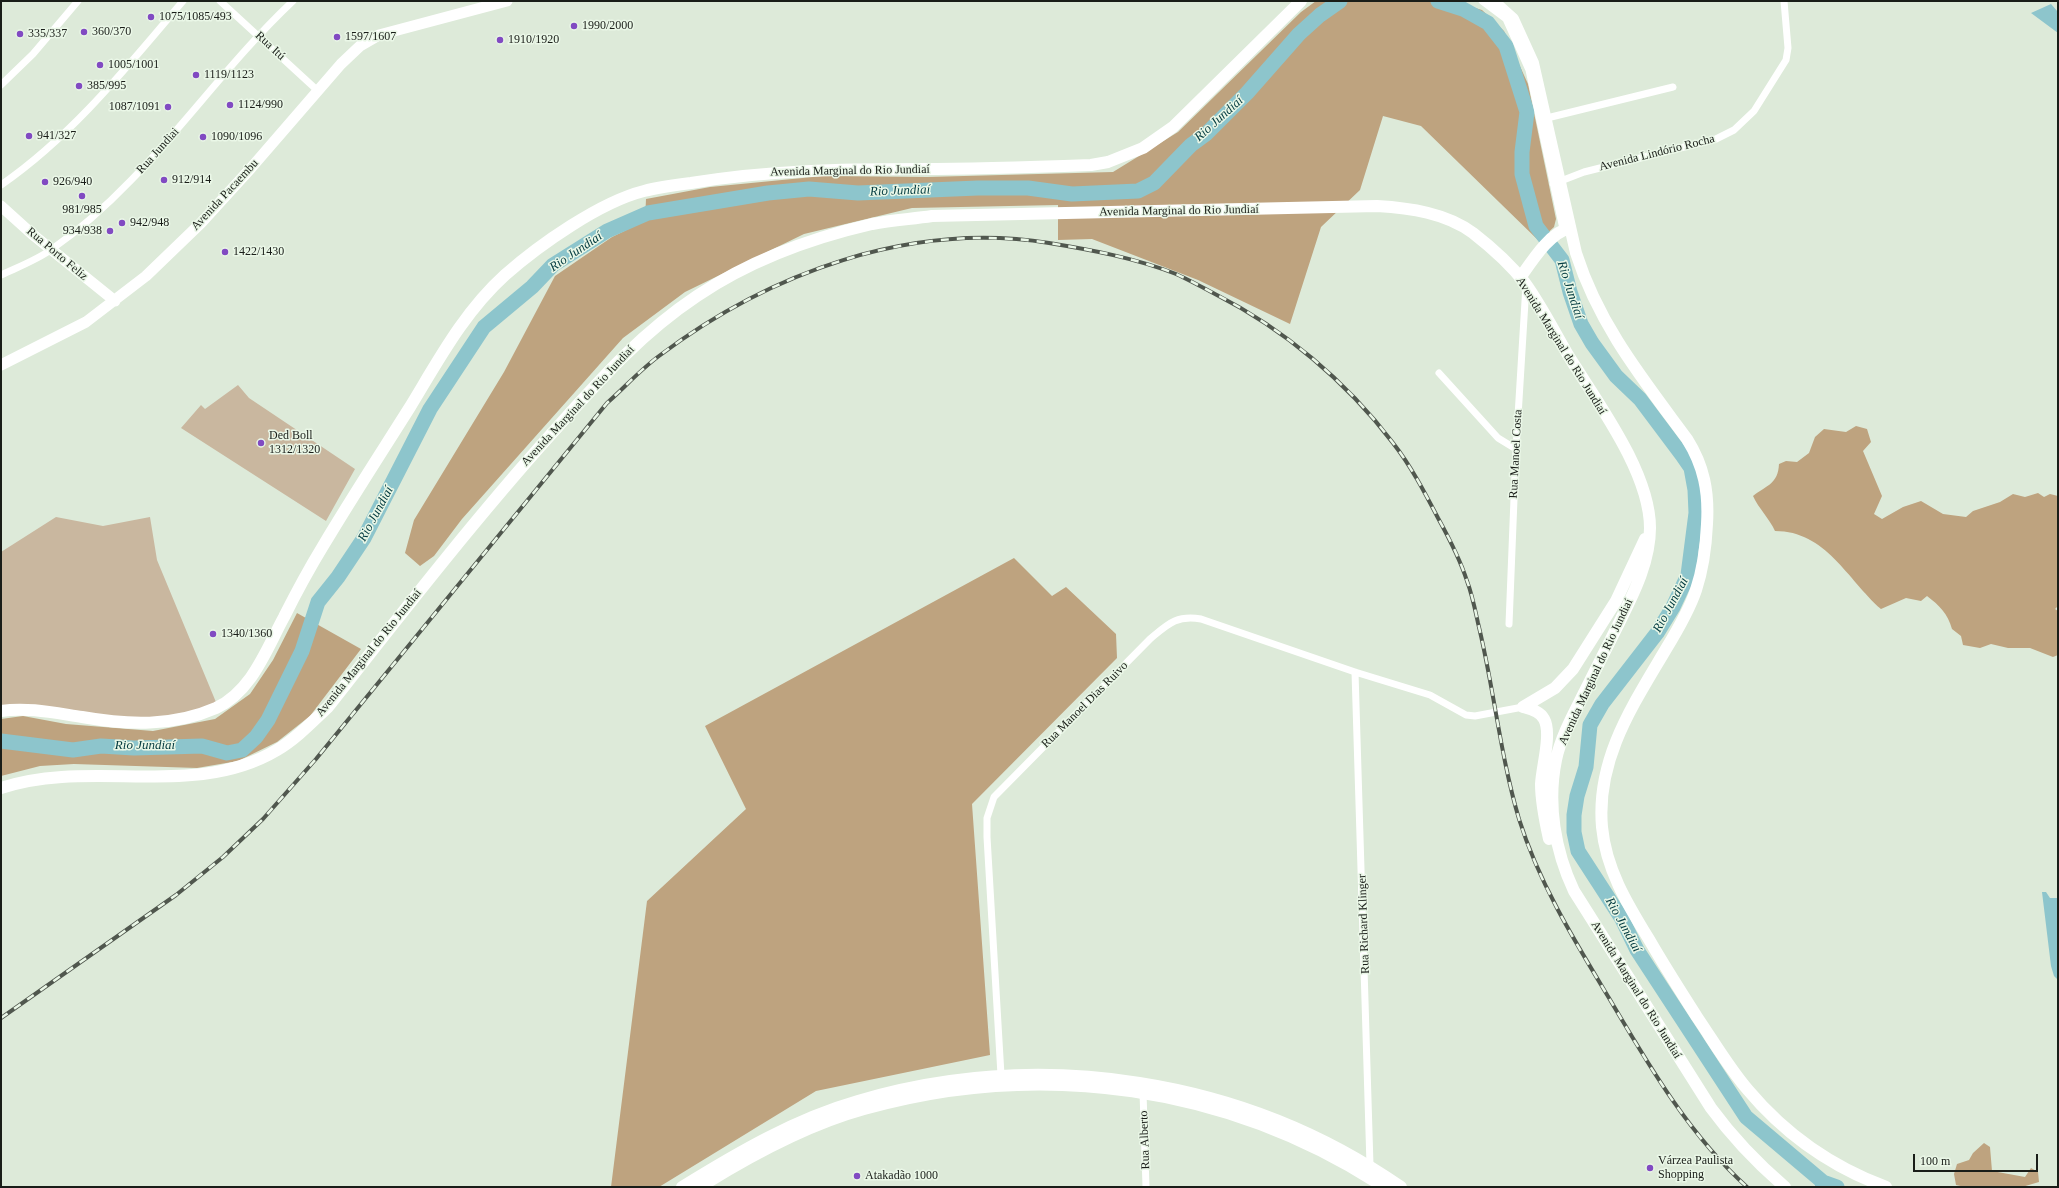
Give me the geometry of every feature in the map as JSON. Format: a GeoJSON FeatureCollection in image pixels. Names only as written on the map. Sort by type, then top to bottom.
{"type":"FeatureCollection","features":[{"type":"Feature","properties":{"kind":"main road","name":"Avenida Pacaembu"},"geometry":{"type":"LineString","coordinates":[[1,365],[86,322],[146,276],[200,223],[345,59],[360,46],[378,36],[508,1]]}},
{"type":"Feature","properties":{"kind":"main road","name":"Avenida Marginal do Rio Jundiaí"},"geometry":{"type":"LineString","coordinates":[[1,711],[46,711],[86,718],[138,724],[164,722],[193,716],[218,707],[237,695],[254,673],[317,556],[462,322],[505,275],[539,248],[582,220],[619,200],[644,191],[727,177],[820,169],[954,169],[1091,165],[1108,162],[1143,148],[1173,127],[1301,1]]}},
{"type":"Feature","properties":{"kind":"main road"},"geometry":{"type":"LineString","coordinates":[[1493,1],[1514,19],[1533,63],[1542,119],[1556,183],[1564,230],[1585,281],[1612,335],[1696,454],[1704,476],[1708,506],[1706,547],[1696,591],[1677,631],[1630,709],[1612,749],[1604,777],[1602,827],[1606,852],[1613,874],[1631,911],[1673,980],[1747,1090],[1789,1132],[1825,1158],[1866,1180],[1886,1187]]}},
{"type":"Feature","properties":{"kind":"main road","name":"Rua Porto Feliz"},"geometry":{"type":"LineString","coordinates":[[1,206],[115,301]]}},
{"type":"Feature","properties":{"kind":"main road","name":"Avenida Marginal do Rio Jundiaí"},"geometry":{"type":"LineString","coordinates":[[1,788],[23,780],[51,777],[189,776],[224,772],[253,762],[278,750],[306,728],[328,707],[504,486],[626,353],[659,324],[698,296],[754,265],[809,241],[873,224],[932,216],[1377,206],[1400,207],[1449,220],[1472,233],[1523,281],[1632,463],[1644,493],[1650,527],[1646,555],[1636,585],[1571,718],[1556,761],[1552,803],[1556,839],[1566,875],[1586,912],[1711,1108],[1732,1136],[1752,1157],[1785,1187]]}},
{"type":"Feature","properties":{"kind":"main road"},"geometry":{"type":"LineString","coordinates":[[1523,281],[1534,258],[1564,230]]}},
{"type":"Feature","properties":{"kind":"main road"},"geometry":{"type":"LineString","coordinates":[[1519,708],[1555,688],[1573,669],[1616,601],[1650,527]]}},
{"type":"Feature","properties":{"kind":"main road"},"geometry":{"type":"LineString","coordinates":[[1519,708],[1540,714],[1546,723],[1547,730],[1541,784],[1543,805],[1550,841],[1556,860],[1566,875]]}},
{"type":"Feature","properties":{"kind":"main road"},"geometry":{"type":"LineString","coordinates":[[682,1187],[760,1141],[817,1115],[857,1101],[908,1088],[1001,1075],[1102,1078],[1142,1082],[1205,1096],[1262,1114],[1300,1130],[1367,1170],[1384,1187]]}},
{"type":"Feature","properties":{"kind":"main road"},"geometry":{"type":"LineString","coordinates":[[700,1187],[758,1153],[822,1124],[863,1109],[909,1098],[965,1088],[1002,1085],[1100,1087],[1143,1092],[1241,1116],[1303,1141],[1401,1187]]}},
{"type":"Feature","properties":{"kind":"street"},"geometry":{"type":"LineString","coordinates":[[1,85],[32,54],[78,1]]}},
{"type":"Feature","properties":{"kind":"street"},"geometry":{"type":"LineString","coordinates":[[1,185],[26,168],[56,142],[100,97],[183,1]]}},
{"type":"Feature","properties":{"kind":"street","name":"Rua Itú"},"geometry":{"type":"LineString","coordinates":[[220,1],[259,35],[318,91]]}},
{"type":"Feature","properties":{"kind":"street","name":"Rua Jundiai"},"geometry":{"type":"LineString","coordinates":[[1,275],[52,250],[130,182],[259,35],[293,1]]}},
{"type":"Feature","properties":{"kind":"street"},"geometry":{"type":"LineString","coordinates":[[1482,1],[1506,19],[1529,70],[1542,119],[1673,87]]}},
{"type":"Feature","properties":{"kind":"street","name":"Avenida Lindório Rocha"},"geometry":{"type":"LineString","coordinates":[[1556,183],[1584,172],[1716,139],[1734,130],[1754,111],[1786,60],[1788,48],[1784,1]]}},
{"type":"Feature","properties":{"kind":"street","name":"Rua Manoel Costa"},"geometry":{"type":"LineString","coordinates":[[1509,624],[1523,281]]}},
{"type":"Feature","properties":{"kind":"street"},"geometry":{"type":"LineString","coordinates":[[1439,373],[1498,438],[1516,449]]}},
{"type":"Feature","properties":{"kind":"street","name":"Rua Manoel Dias Ruivo"},"geometry":{"type":"LineString","coordinates":[[1001,1075],[987,837],[987,818],[994,797],[1150,639],[1178,619],[1201,619],[1355,672],[1430,695],[1466,715],[1484,714],[1519,708]]}},
{"type":"Feature","properties":{"kind":"street","name":"Rua Richard Klinger"},"geometry":{"type":"LineString","coordinates":[[1355,672],[1367,1170]]}},
{"type":"Feature","properties":{"kind":"street","name":"Rua Alberto"},"geometry":{"type":"LineString","coordinates":[[1143,1092],[1146,1187]]}},
{"type":"Feature","properties":{"kind":"shaded area"},"geometry":{"type":"Polygon","coordinates":[[[1316,1],[1453,1],[1482,10],[1504,31],[1528,84],[1556,219],[1554,227],[1539,241],[1421,126],[1383,116],[1360,190],[1321,227],[1290,324],[1198,280],[1092,239],[1058,240],[1058,205],[912,208],[804,234],[685,292],[623,338],[462,519],[434,556],[420,566],[405,553],[414,520],[504,372],[555,276],[612,237],[645,221],[646,199],[710,187],[823,176],[927,177],[1113,172],[1178,132],[1301,12],[1316,1]]]}},
{"type":"Feature","properties":{"kind":"shaded area","name":"Ded Boll 1312/1320"},"geometry":{"type":"Polygon","coordinates":[[[238,385],[249,398],[355,469],[326,521],[181,428],[201,405],[205,409],[238,385]]]}},
{"type":"Feature","properties":{"kind":"shaded area"},"geometry":{"type":"Polygon","coordinates":[[[1856,426],[1867,429],[1871,442],[1863,451],[1882,496],[1874,514],[1882,519],[1903,507],[1921,501],[1943,514],[1966,517],[1973,511],[2000,502],[2013,494],[2025,497],[2038,493],[2044,497],[2050,494],[2058,496],[2058,606],[2055,609],[2058,611],[2058,655],[2053,657],[2030,648],[2008,648],[1991,644],[1980,648],[1963,645],[1961,636],[1952,629],[1942,610],[1927,596],[1921,601],[1906,598],[1881,609],[1846,571],[1822,548],[1808,539],[1793,533],[1775,531],[1753,496],[1774,480],[1779,464],[1786,461],[1797,462],[1809,453],[1815,437],[1824,429],[1846,432],[1856,426]]]}},
{"type":"Feature","properties":{"kind":"shaded area"},"geometry":{"type":"Polygon","coordinates":[[[56,517],[103,526],[150,517],[157,560],[218,707],[164,722],[1,711],[1,552],[56,517]]]}},
{"type":"Feature","properties":{"kind":"shaded area"},"geometry":{"type":"Polygon","coordinates":[[[1014,558],[1052,596],[1066,587],[1116,634],[1117,658],[972,804],[990,1055],[816,1091],[659,1187],[611,1187],[647,901],[746,809],[705,726],[1014,558]]]}},
{"type":"Feature","properties":{"kind":"shaded area"},"geometry":{"type":"Polygon","coordinates":[[[297,613],[361,649],[310,716],[277,742],[238,761],[197,768],[74,764],[40,766],[1,776],[1,719],[23,716],[66,724],[153,731],[215,719],[250,694],[273,660],[297,613]]]}},
{"type":"Feature","properties":{"kind":"shaded area"},"geometry":{"type":"Polygon","coordinates":[[[1984,1143],[1990,1147],[1992,1171],[2025,1177],[2031,1168],[2038,1172],[2039,1182],[2022,1187],[1965,1187],[1956,1185],[1954,1174],[1957,1164],[1969,1160],[1973,1153],[1984,1143]]]}},
{"type":"Feature","properties":{"kind":"water"},"geometry":{"type":"Polygon","coordinates":[[[2051,4],[2058,12],[2058,33],[2031,13],[2051,4]]]}},
{"type":"Feature","properties":{"kind":"water"},"geometry":{"type":"Polygon","coordinates":[[[2042,892],[2046,892],[2050,898],[2058,898],[2058,980],[2054,976],[2051,966],[2042,892]]]}},
{"type":"Feature","properties":{"kind":"waterway","name":"Rio Jundiaí"},"geometry":{"type":"LineString","coordinates":[[1,741],[73,750],[101,746],[134,748],[202,746],[227,753],[242,750],[256,737],[268,720],[302,651],[318,602],[338,577],[364,538],[430,409],[484,327],[532,287],[553,265],[607,231],[648,213],[768,193],[809,189],[858,193],[978,188],[1028,188],[1072,194],[1138,191],[1154,183],[1191,145],[1206,134],[1247,93],[1299,34],[1320,15],[1340,1]]}},
{"type":"Feature","properties":{"kind":"waterway","name":"Rio Jundiaí"},"geometry":{"type":"LineString","coordinates":[[1438,1],[1463,9],[1488,23],[1506,46],[1527,112],[1522,152],[1522,174],[1536,226],[1562,260],[1570,292],[1581,324],[1592,343],[1616,376],[1640,399],[1682,455],[1691,468],[1695,490],[1696,513],[1688,575],[1673,607],[1657,633],[1602,704],[1590,725],[1586,767],[1577,796],[1574,815],[1574,832],[1578,851],[1622,919],[1637,950],[1746,1117],[1823,1182],[1837,1187]]}},
{"type":"Feature","properties":{"kind":"waterway","name":"Rio Jundiaí"},"geometry":{"type":"LineString","coordinates":[[1816,1187],[1818,1177]]}},
{"type":"Feature","properties":{"kind":"railway"},"geometry":{"type":"LineString","coordinates":[[1,1018],[176,895],[223,857],[263,819],[316,759],[607,403],[652,361],[702,326],[747,300],[794,278],[843,260],[894,247],[945,240],[997,238],[1049,243],[1113,255],[1161,268],[1176,274],[1241,308],[1265,323],[1312,358],[1355,398],[1375,420],[1400,452],[1446,533],[1458,557],[1469,586],[1484,647],[1512,795],[1527,843],[1547,888],[1583,955],[1671,1098],[1706,1145],[1747,1187]]}},
{"type":"Feature","properties":{"kind":"place","name":"1075/1085/493"},"geometry":{"type":"Point","coordinates":[151,17]}},
{"type":"Feature","properties":{"kind":"place","name":"1990/2000"},"geometry":{"type":"Point","coordinates":[574,26]}},
{"type":"Feature","properties":{"kind":"place","name":"360/370"},"geometry":{"type":"Point","coordinates":[84,32]}},
{"type":"Feature","properties":{"kind":"place","name":"335/337"},"geometry":{"type":"Point","coordinates":[20,34]}},
{"type":"Feature","properties":{"kind":"place","name":"1597/1607"},"geometry":{"type":"Point","coordinates":[337,37]}},
{"type":"Feature","properties":{"kind":"place","name":"1910/1920"},"geometry":{"type":"Point","coordinates":[500,40]}},
{"type":"Feature","properties":{"kind":"place","name":"1005/1001"},"geometry":{"type":"Point","coordinates":[100,65]}},
{"type":"Feature","properties":{"kind":"place","name":"1119/1123"},"geometry":{"type":"Point","coordinates":[196,75]}},
{"type":"Feature","properties":{"kind":"place","name":"385/995"},"geometry":{"type":"Point","coordinates":[79,86]}},
{"type":"Feature","properties":{"kind":"place","name":"1124/990"},"geometry":{"type":"Point","coordinates":[230,105]}},
{"type":"Feature","properties":{"kind":"place","name":"1087/1091"},"geometry":{"type":"Point","coordinates":[168,107]}},
{"type":"Feature","properties":{"kind":"place","name":"941/327"},"geometry":{"type":"Point","coordinates":[29,136]}},
{"type":"Feature","properties":{"kind":"place","name":"1090/1096"},"geometry":{"type":"Point","coordinates":[203,137]}},
{"type":"Feature","properties":{"kind":"place","name":"912/914"},"geometry":{"type":"Point","coordinates":[164,180]}},
{"type":"Feature","properties":{"kind":"place","name":"926/940"},"geometry":{"type":"Point","coordinates":[45,182]}},
{"type":"Feature","properties":{"kind":"place","name":"981/985"},"geometry":{"type":"Point","coordinates":[82,196]}},
{"type":"Feature","properties":{"kind":"place","name":"942/948"},"geometry":{"type":"Point","coordinates":[122,223]}},
{"type":"Feature","properties":{"kind":"place","name":"934/938"},"geometry":{"type":"Point","coordinates":[110,231]}},
{"type":"Feature","properties":{"kind":"place","name":"1422/1430"},"geometry":{"type":"Point","coordinates":[225,252]}},
{"type":"Feature","properties":{"kind":"place","name":"Ded Boll 1312/1320"},"geometry":{"type":"Point","coordinates":[261,443]}},
{"type":"Feature","properties":{"kind":"place","name":"1340/1360"},"geometry":{"type":"Point","coordinates":[213,634]}},
{"type":"Feature","properties":{"kind":"place","name":"Várzea Paulista Shopping"},"geometry":{"type":"Point","coordinates":[1650,1168]}},
{"type":"Feature","properties":{"kind":"place","name":"Atakadão 1000"},"geometry":{"type":"Point","coordinates":[857,1176]}}]}
